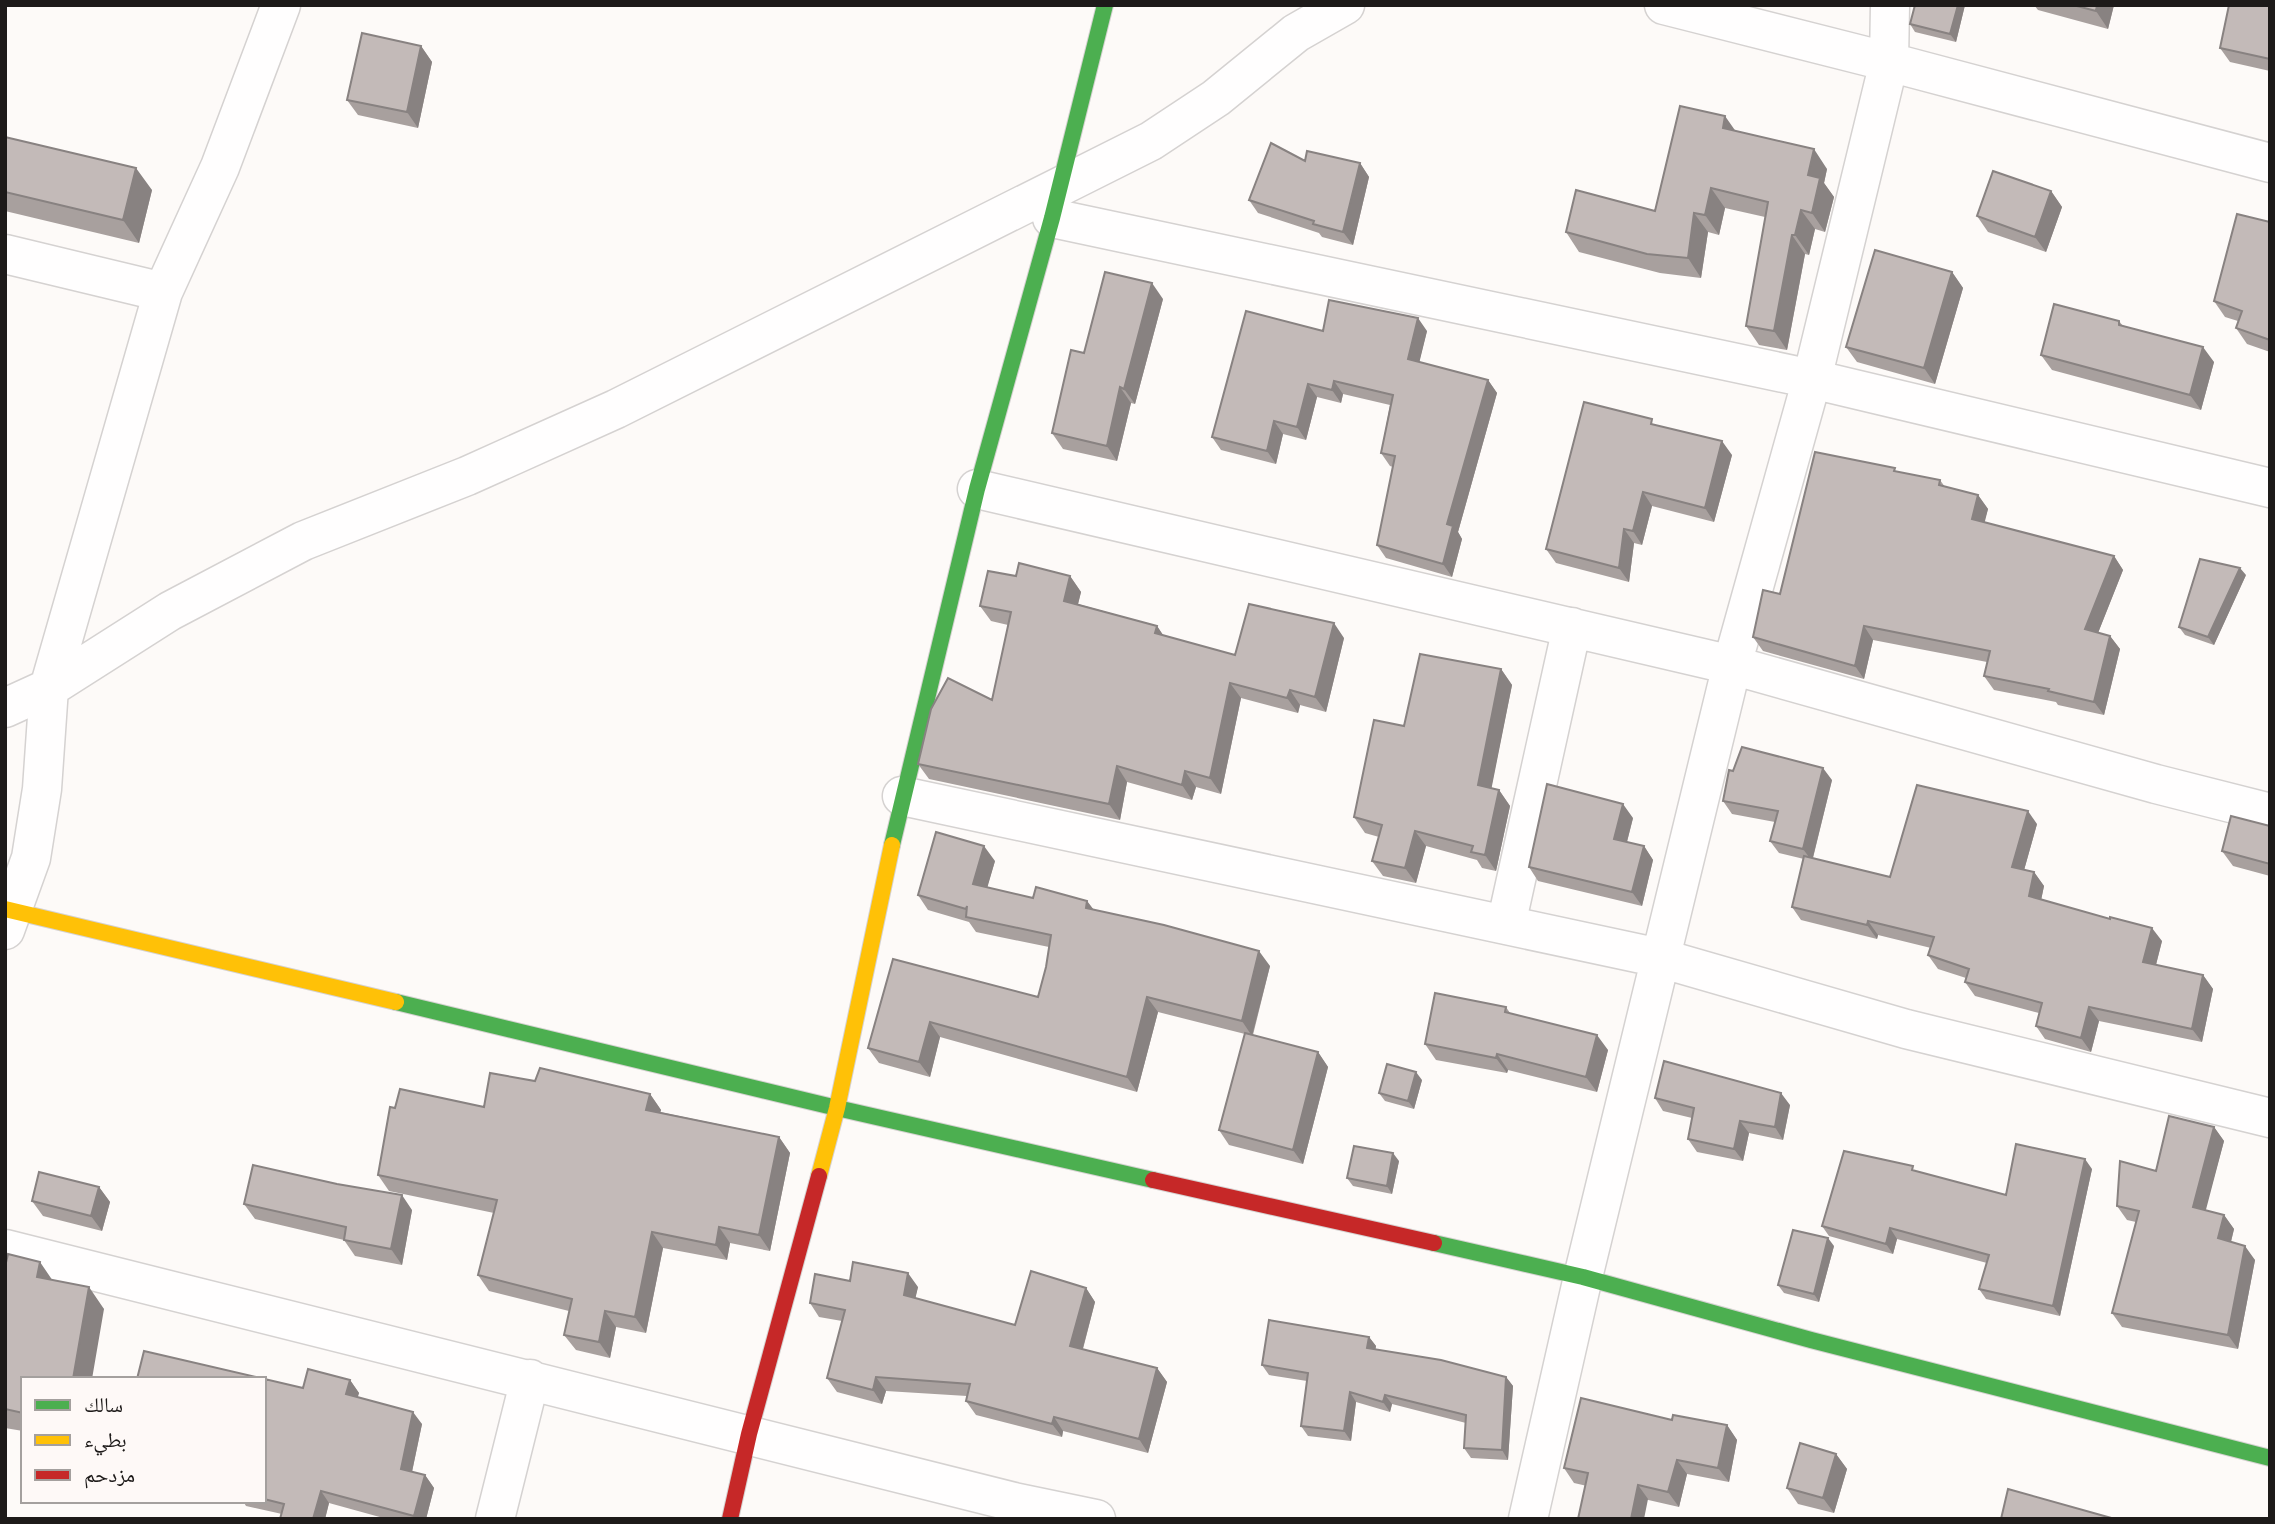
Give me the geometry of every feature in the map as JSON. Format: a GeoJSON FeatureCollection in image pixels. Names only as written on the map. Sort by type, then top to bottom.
{"type":"FeatureCollection","features":[{"type":"Feature","properties":{"kind":"street"},"geometry":{"type":"LineString","coordinates":[[281,5],[220,167],[163,292],[49,688],[42,789],[32,858],[7,917],[1583,1277],[1811,1340],[2270,1458]]}},
{"type":"Feature","properties":{"kind":"street"},"geometry":{"type":"LineString","coordinates":[[730,1519],[749,1434],[837,1108],[902,796],[977,489],[1055,203],[1105,5]]}},
{"type":"Feature","properties":{"kind":"street"},"geometry":{"type":"LineString","coordinates":[[5,708],[49,688],[170,611],[303,541],[467,476],[617,409],[1055,203],[1216,98],[1296,33],[1345,5]]}},
{"type":"Feature","properties":{"kind":"street"},"geometry":{"type":"LineString","coordinates":[[1664,5],[2270,163]]}},
{"type":"Feature","properties":{"kind":"street"},"geometry":{"type":"LineString","coordinates":[[1528,1519],[1583,1277],[1732,665],[1812,379],[1889,62],[1890,5]]}},
{"type":"Feature","properties":{"kind":"street"},"geometry":{"type":"LineString","coordinates":[[1055,203],[2270,488]]}},
{"type":"Feature","properties":{"kind":"street"},"geometry":{"type":"LineString","coordinates":[[5,254],[163,292]]}},
{"type":"Feature","properties":{"kind":"street"},"geometry":{"type":"LineString","coordinates":[[977,489],[1732,665],[2156,784],[2270,813]]}},
{"type":"Feature","properties":{"kind":"street"},"geometry":{"type":"LineString","coordinates":[[1506,925],[1572,627]]}},
{"type":"Feature","properties":{"kind":"street"},"geometry":{"type":"LineString","coordinates":[[902,796],[1660,958],[1906,1029],[2270,1118]]}},
{"type":"Feature","properties":{"kind":"street"},"geometry":{"type":"LineString","coordinates":[[5,1249],[749,1434],[1012,1510],[1096,1519]]}},
{"type":"Feature","properties":{"kind":"street"},"geometry":{"type":"LineString","coordinates":[[495,1519],[530,1379]]}},
{"type":"Feature","properties":{"kind":"building"},"geometry":{"type":"Polygon","coordinates":[[[1915,5],[1958,5],[1950,34],[1910,24],[1915,5]]]}},
{"type":"Feature","properties":{"kind":"building"},"geometry":{"type":"Polygon","coordinates":[[[2073,5],[2097,5],[2096,11],[2073,5]]]}},
{"type":"Feature","properties":{"kind":"building"},"geometry":{"type":"Polygon","coordinates":[[[2229,5],[2270,5],[2270,59],[2220,48],[2229,5]]]}},
{"type":"Feature","properties":{"kind":"building"},"geometry":{"type":"Polygon","coordinates":[[[362,33],[421,46],[407,112],[347,100],[362,33]]]}},
{"type":"Feature","properties":{"kind":"building"},"geometry":{"type":"Polygon","coordinates":[[[1680,106],[1725,116],[1723,128],[1814,149],[1808,175],[1820,178],[1812,213],[1801,210],[1795,235],[1792,235],[1774,331],[1746,326],[1768,202],[1711,188],[1705,215],[1694,213],[1688,258],[1647,254],[1566,232],[1576,190],[1655,211],[1680,106]]]}},
{"type":"Feature","properties":{"kind":"building"},"geometry":{"type":"Polygon","coordinates":[[[5,137],[136,168],[123,220],[5,192],[5,137]]]}},
{"type":"Feature","properties":{"kind":"building"},"geometry":{"type":"Polygon","coordinates":[[[1271,143],[1305,161],[1307,151],[1360,163],[1343,232],[1249,200],[1271,143]]]}},
{"type":"Feature","properties":{"kind":"building"},"geometry":{"type":"Polygon","coordinates":[[[1993,171],[2051,191],[2035,237],[1977,216],[1993,171]]]}},
{"type":"Feature","properties":{"kind":"building"},"geometry":{"type":"Polygon","coordinates":[[[2237,214],[2270,222],[2270,340],[2236,328],[2242,311],[2214,301],[2237,214]]]}},
{"type":"Feature","properties":{"kind":"building"},"geometry":{"type":"Polygon","coordinates":[[[1875,250],[1952,272],[1924,368],[1846,347],[1875,250]]]}},
{"type":"Feature","properties":{"kind":"building"},"geometry":{"type":"Polygon","coordinates":[[[1105,272],[1152,283],[1124,389],[1120,387],[1107,446],[1052,433],[1071,350],[1084,353],[1105,272]]]}},
{"type":"Feature","properties":{"kind":"building"},"geometry":{"type":"Polygon","coordinates":[[[1329,300],[1418,318],[1408,359],[1488,380],[1447,524],[1453,526],[1443,564],[1377,545],[1395,456],[1381,453],[1393,395],[1334,381],[1332,390],[1308,384],[1297,427],[1274,421],[1267,451],[1212,437],[1246,311],[1323,331],[1329,300]]]}},
{"type":"Feature","properties":{"kind":"building"},"geometry":{"type":"Polygon","coordinates":[[[2054,304],[2119,321],[2119,325],[2203,347],[2190,395],[2041,355],[2054,304]]]}},
{"type":"Feature","properties":{"kind":"building"},"geometry":{"type":"Polygon","coordinates":[[[1584,402],[1652,419],[1651,424],[1722,441],[1705,508],[1643,492],[1633,531],[1624,529],[1619,568],[1546,549],[1584,402]]]}},
{"type":"Feature","properties":{"kind":"building"},"geometry":{"type":"Polygon","coordinates":[[[1815,452],[1940,480],[1939,485],[1978,495],[1972,519],[2114,556],[2085,629],[2110,636],[2094,702],[2048,691],[2049,689],[1984,676],[1990,651],[1864,626],[1855,666],[1753,637],[1763,590],[1780,594],[1815,452]]]}},
{"type":"Feature","properties":{"kind":"building"},"geometry":{"type":"Polygon","coordinates":[[[2200,559],[2240,568],[2208,637],[2179,627],[2200,559]]]}},
{"type":"Feature","properties":{"kind":"building"},"geometry":{"type":"Polygon","coordinates":[[[1019,563],[1070,576],[1064,601],[1157,626],[1155,633],[1235,655],[1249,604],[1334,623],[1315,697],[1290,690],[1287,698],[1230,683],[1210,778],[1185,771],[1182,785],[1117,766],[1109,804],[918,764],[931,709],[948,678],[992,700],[1011,612],[980,606],[988,571],[1016,576],[1019,563]]]}},
{"type":"Feature","properties":{"kind":"building"},"geometry":{"type":"Polygon","coordinates":[[[1420,654],[1501,669],[1478,785],[1499,790],[1485,855],[1471,852],[1473,846],[1415,831],[1405,868],[1372,861],[1382,825],[1354,817],[1374,720],[1404,726],[1420,654]]]}},
{"type":"Feature","properties":{"kind":"building"},"geometry":{"type":"Polygon","coordinates":[[[1742,747],[1823,768],[1803,849],[1770,841],[1778,811],[1723,801],[1729,770],[1733,771],[1742,747]]]}},
{"type":"Feature","properties":{"kind":"building"},"geometry":{"type":"Polygon","coordinates":[[[1547,784],[1623,804],[1614,839],[1644,846],[1632,892],[1529,867],[1547,784]]]}},
{"type":"Feature","properties":{"kind":"building"},"geometry":{"type":"Polygon","coordinates":[[[1917,785],[2028,811],[2012,867],[2034,872],[2029,896],[2152,928],[2143,962],[2203,975],[2192,1029],[2089,1007],[2081,1038],[2036,1026],[2042,1003],[1965,982],[1969,969],[1928,955],[1934,937],[1868,921],[1867,925],[1792,907],[1804,856],[1890,877],[1917,785]]]}},
{"type":"Feature","properties":{"kind":"building"},"geometry":{"type":"Polygon","coordinates":[[[2231,816],[2270,826],[2270,864],[2222,851],[2231,816]]]}},
{"type":"Feature","properties":{"kind":"building"},"geometry":{"type":"Polygon","coordinates":[[[936,832],[984,846],[973,884],[1033,898],[1036,887],[1087,901],[1086,908],[1164,925],[1259,951],[1242,1021],[1147,997],[1127,1077],[930,1022],[919,1062],[868,1048],[893,959],[1038,997],[1051,935],[966,917],[967,906],[966,909],[918,895],[936,832]]]}},
{"type":"Feature","properties":{"kind":"building"},"geometry":{"type":"Polygon","coordinates":[[[1435,993],[1506,1007],[1505,1012],[1597,1035],[1586,1077],[1497,1054],[1496,1058],[1425,1044],[1435,993]]]}},
{"type":"Feature","properties":{"kind":"building"},"geometry":{"type":"Polygon","coordinates":[[[1245,1033],[1318,1052],[1293,1150],[1219,1130],[1245,1033]]]}},
{"type":"Feature","properties":{"kind":"building"},"geometry":{"type":"Polygon","coordinates":[[[1664,1061],[1781,1093],[1775,1127],[1740,1121],[1734,1149],[1688,1139],[1694,1108],[1655,1098],[1664,1061]]]}},
{"type":"Feature","properties":{"kind":"building"},"geometry":{"type":"Polygon","coordinates":[[[1387,1064],[1416,1072],[1408,1101],[1379,1093],[1387,1064]]]}},
{"type":"Feature","properties":{"kind":"building"},"geometry":{"type":"Polygon","coordinates":[[[540,1068],[650,1094],[646,1110],[779,1137],[759,1235],[719,1227],[716,1245],[652,1232],[635,1317],[605,1311],[599,1342],[564,1335],[572,1299],[478,1275],[497,1200],[378,1175],[390,1107],[395,1108],[400,1089],[484,1107],[490,1073],[535,1081],[540,1068]]]}},
{"type":"Feature","properties":{"kind":"building"},"geometry":{"type":"Polygon","coordinates":[[[2169,1116],[2214,1127],[2193,1207],[2224,1215],[2218,1238],[2245,1246],[2228,1335],[2112,1313],[2139,1211],[2117,1206],[2120,1161],[2156,1171],[2169,1116]]]}},
{"type":"Feature","properties":{"kind":"building"},"geometry":{"type":"Polygon","coordinates":[[[2016,1144],[2085,1159],[2053,1306],[1979,1289],[1989,1255],[1890,1228],[1886,1244],[1822,1226],[1844,1151],[1913,1166],[1912,1170],[2006,1195],[2016,1144]]]}},
{"type":"Feature","properties":{"kind":"building"},"geometry":{"type":"Polygon","coordinates":[[[1354,1146],[1393,1153],[1387,1186],[1347,1178],[1354,1146]]]}},
{"type":"Feature","properties":{"kind":"building"},"geometry":{"type":"Polygon","coordinates":[[[253,1165],[402,1195],[391,1249],[344,1240],[346,1227],[244,1204],[253,1165]]]}},
{"type":"Feature","properties":{"kind":"building"},"geometry":{"type":"Polygon","coordinates":[[[39,1172],[99,1187],[91,1216],[32,1201],[39,1172]]]}},
{"type":"Feature","properties":{"kind":"building"},"geometry":{"type":"Polygon","coordinates":[[[1793,1230],[1828,1238],[1814,1294],[1778,1285],[1793,1230]]]}},
{"type":"Feature","properties":{"kind":"building"},"geometry":{"type":"Polygon","coordinates":[[[8,1254],[40,1262],[37,1277],[89,1287],[73,1377],[21,1377],[21,1413],[5,1409],[5,1267],[8,1254]]]}},
{"type":"Feature","properties":{"kind":"building"},"geometry":{"type":"Polygon","coordinates":[[[853,1262],[908,1273],[904,1295],[1015,1325],[1031,1271],[1086,1288],[1070,1346],[1157,1368],[1139,1439],[1054,1417],[1052,1424],[966,1401],[970,1384],[876,1377],[873,1390],[827,1378],[845,1310],[810,1303],[815,1274],[850,1281],[853,1262]]]}},
{"type":"Feature","properties":{"kind":"building"},"geometry":{"type":"Polygon","coordinates":[[[1269,1320],[1369,1337],[1367,1348],[1441,1360],[1506,1377],[1502,1450],[1464,1448],[1466,1415],[1385,1395],[1383,1402],[1350,1392],[1344,1431],[1301,1426],[1308,1373],[1262,1365],[1269,1320]]]}},
{"type":"Feature","properties":{"kind":"building"},"geometry":{"type":"Polygon","coordinates":[[[144,1351],[256,1377],[138,1377],[144,1351]]]}},
{"type":"Feature","properties":{"kind":"building"},"geometry":{"type":"Polygon","coordinates":[[[308,1369],[350,1380],[346,1394],[413,1412],[401,1469],[425,1475],[414,1516],[321,1491],[313,1519],[280,1519],[284,1504],[266,1500],[266,1379],[303,1388],[308,1369]]]}},
{"type":"Feature","properties":{"kind":"building"},"geometry":{"type":"Polygon","coordinates":[[[1581,1398],[1672,1420],[1673,1415],[1727,1425],[1718,1468],[1677,1460],[1668,1492],[1638,1485],[1631,1519],[1578,1519],[1588,1473],[1564,1468],[1581,1398]]]}},
{"type":"Feature","properties":{"kind":"building"},"geometry":{"type":"Polygon","coordinates":[[[1800,1443],[1836,1454],[1823,1498],[1787,1488],[1800,1443]]]}},
{"type":"Feature","properties":{"kind":"building"},"geometry":{"type":"Polygon","coordinates":[[[2008,1489],[2115,1519],[2001,1519],[2008,1489]]]}},
{"type":"Feature","properties":{"kind":"traffic: fast"},"geometry":{"type":"LineString","coordinates":[[892,845],[977,489],[1052,218],[1105,5]]}},
{"type":"Feature","properties":{"kind":"traffic: fast"},"geometry":{"type":"LineString","coordinates":[[396,1002],[837,1108],[1153,1180]]}},
{"type":"Feature","properties":{"kind":"traffic: fast"},"geometry":{"type":"LineString","coordinates":[[1434,1243],[1583,1277],[1811,1340],[2270,1458]]}},
{"type":"Feature","properties":{"kind":"traffic: slow"},"geometry":{"type":"LineString","coordinates":[[819,1176],[837,1108],[892,845]]}},
{"type":"Feature","properties":{"kind":"traffic: slow"},"geometry":{"type":"LineString","coordinates":[[5,909],[396,1002]]}},
{"type":"Feature","properties":{"kind":"traffic: jam"},"geometry":{"type":"LineString","coordinates":[[730,1519],[749,1434],[819,1176]]}},
{"type":"Feature","properties":{"kind":"traffic: jam"},"geometry":{"type":"LineString","coordinates":[[1153,1180],[1434,1243]]}}]}
